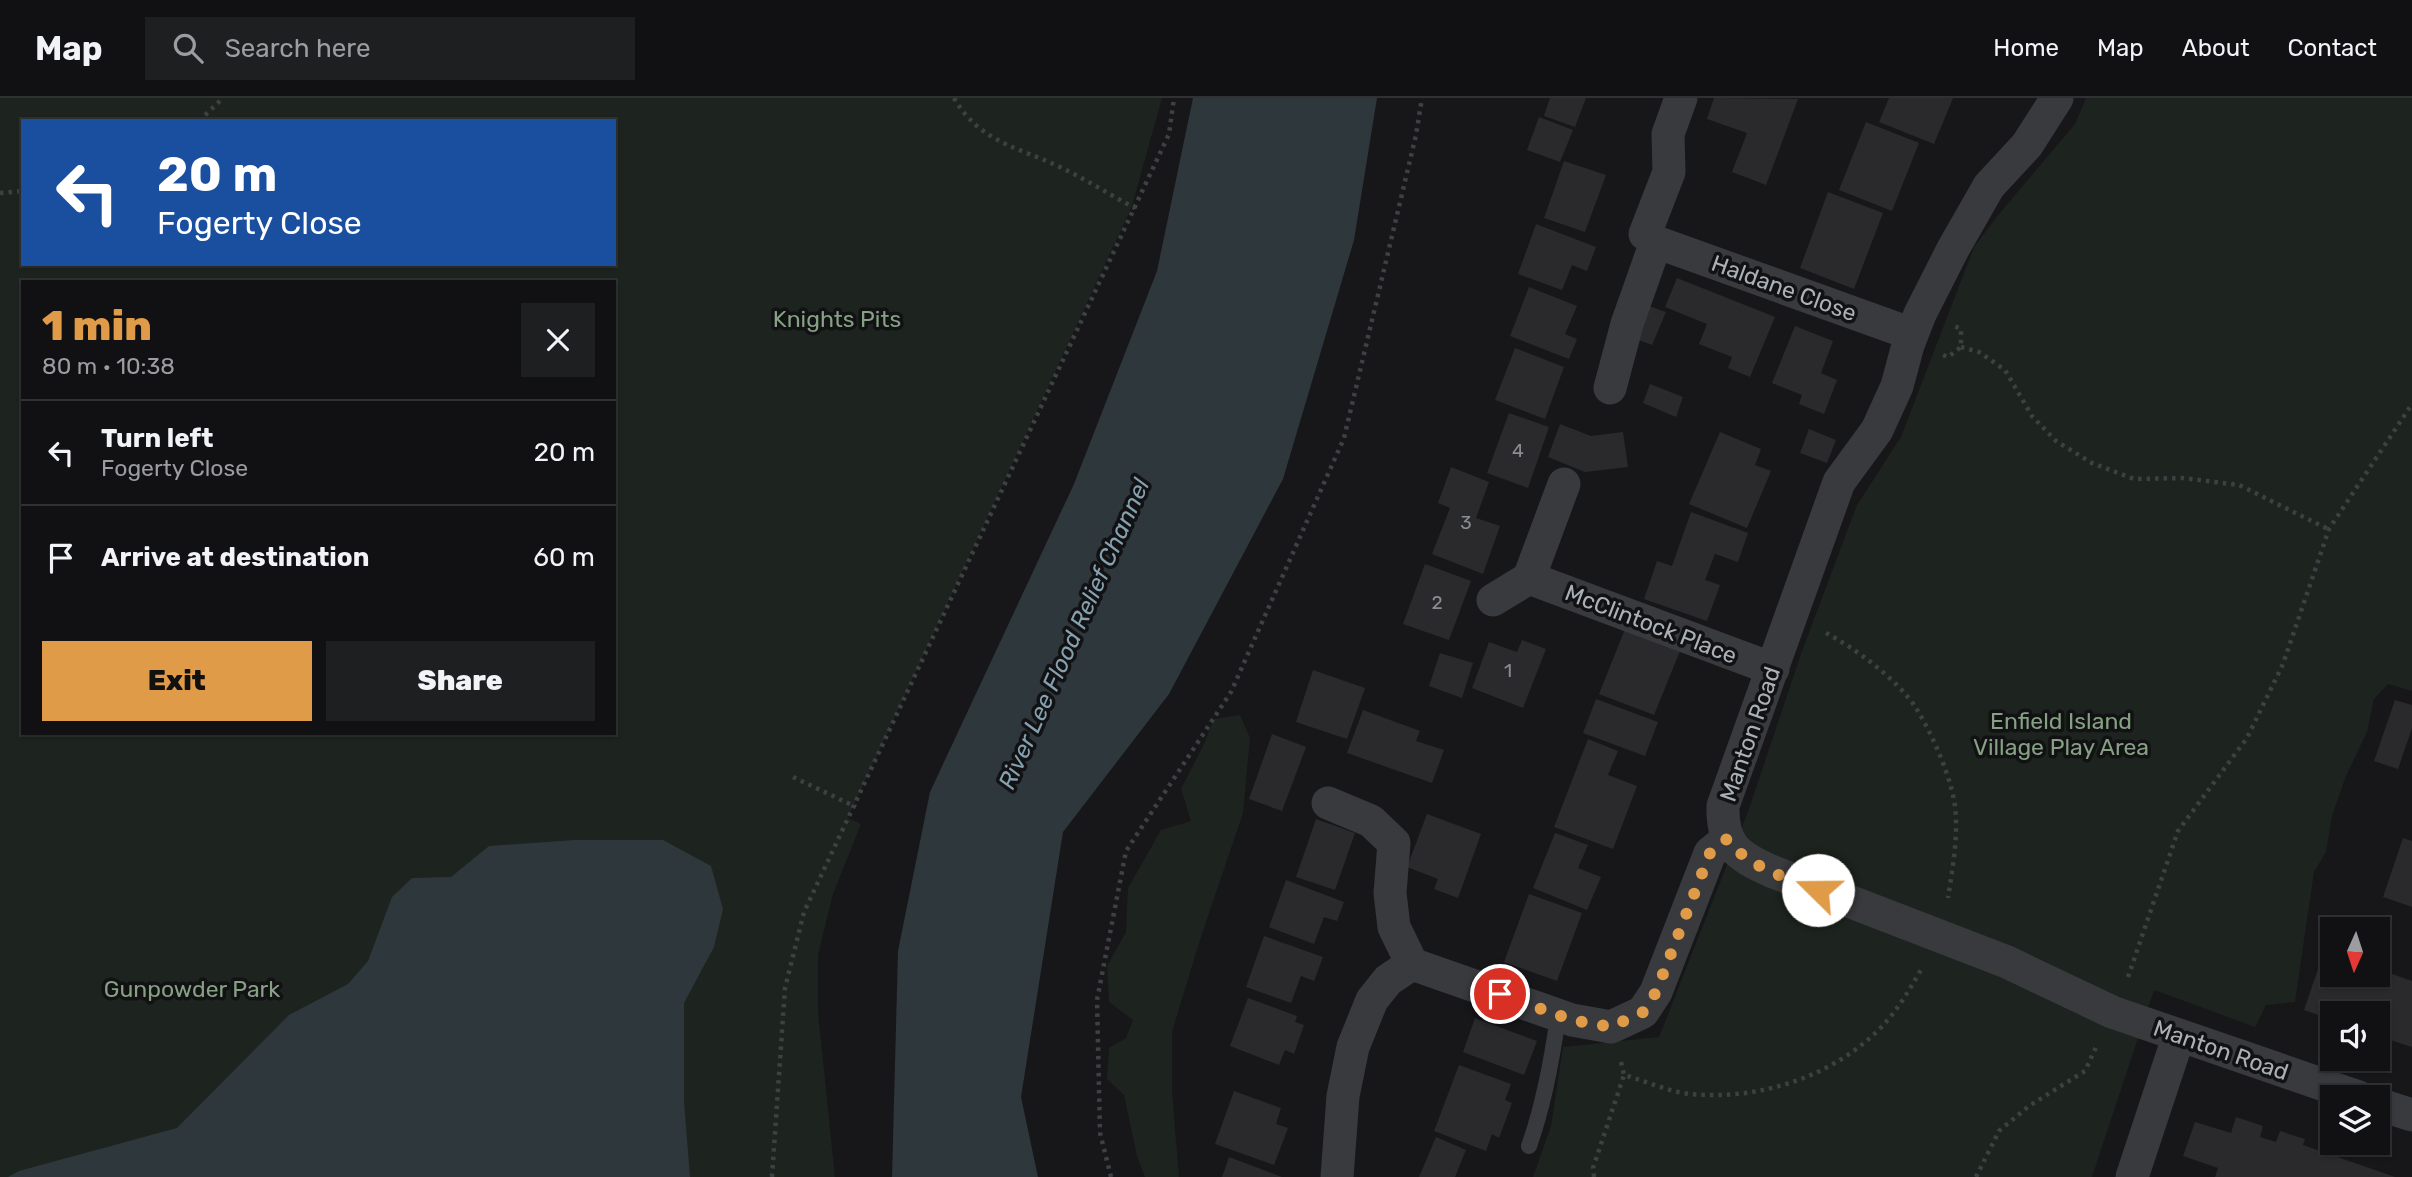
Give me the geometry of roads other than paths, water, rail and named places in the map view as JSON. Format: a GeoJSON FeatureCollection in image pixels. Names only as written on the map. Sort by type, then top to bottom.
{"type":"FeatureCollection","features":[{"type":"Feature","properties":{"kind":"street"},"geometry":{"type":"LineString","coordinates":[[1610,388],[1627,324],[1656,242],[1644,233],[1669,172],[1668,134],[1681,98]]}},
{"type":"Feature","properties":{"kind":"street","name":"Manton Road"},"geometry":{"type":"LineString","coordinates":[[2057,98],[2027,145],[1989,186],[1953,249],[1912,334],[1897,386],[1877,430],[1839,482],[1723,806],[1723,826],[1727,839],[1736,851],[1750,862],[2007,962],[2112,1012],[2325,1085]]}},
{"type":"Feature","properties":{"kind":"street","name":"Haldane Close"},"geometry":{"type":"LineString","coordinates":[[1656,242],[1912,334]]}},
{"type":"Feature","properties":{"kind":"street"},"geometry":{"type":"LineString","coordinates":[[1493,600],[1530,578],[1564,484]]}},
{"type":"Feature","properties":{"kind":"street","name":"McClintock Place"},"geometry":{"type":"LineString","coordinates":[[1530,578],[1773,669]]}},
{"type":"Feature","properties":{"kind":"street"},"geometry":{"type":"LineString","coordinates":[[1328,803],[1371,821],[1394,843],[1390,893],[1394,926],[1412,964],[1558,1016],[1611,1027],[1643,1012],[1656,992],[1710,853],[1727,839]]}},
{"type":"Feature","properties":{"kind":"street"},"geometry":{"type":"LineString","coordinates":[[1337,1177],[1343,1096],[1353,1047],[1372,1000],[1388,980],[1412,964]]}},
{"type":"Feature","properties":{"kind":"street"},"geometry":{"type":"LineString","coordinates":[[2132,1177],[2179,1035]]}},
{"type":"Feature","properties":{"kind":"street"},"geometry":{"type":"LineString","coordinates":[[2390,1108],[2412,1115]]}},
{"type":"Feature","properties":{"kind":"lane"},"geometry":{"type":"LineString","coordinates":[[1529,1146],[1539,1118],[1558,1016]]}},
{"type":"Feature","properties":{"kind":"water","name":"River Lee Flood Relief Channel"},"geometry":{"type":"Polygon","coordinates":[[[1193,98],[1377,98],[1354,240],[1283,479],[1169,694],[1063,832],[1021,1097],[1038,1177],[892,1177],[898,951],[930,792],[1074,484],[1157,271],[1193,98]]]}},
{"type":"Feature","properties":{"kind":"water"},"geometry":{"type":"Polygon","coordinates":[[[575,840],[663,840],[711,866],[723,909],[714,947],[684,1003],[684,1102],[690,1177],[8,1177],[19,1171],[177,1128],[289,1015],[348,984],[368,961],[392,897],[412,878],[451,877],[489,846],[575,840]]]}},
{"type":"Feature","properties":{"kind":"park label","name":"Knights Pits"},"geometry":{"type":"Point","coordinates":[837,319]}},
{"type":"Feature","properties":{"kind":"park label","name":"Enfield Island Village Play Area"},"geometry":{"type":"Point","coordinates":[2061,734]}},
{"type":"Feature","properties":{"kind":"park label","name":"Gunpowder Park"},"geometry":{"type":"Point","coordinates":[192,989]}}]}
